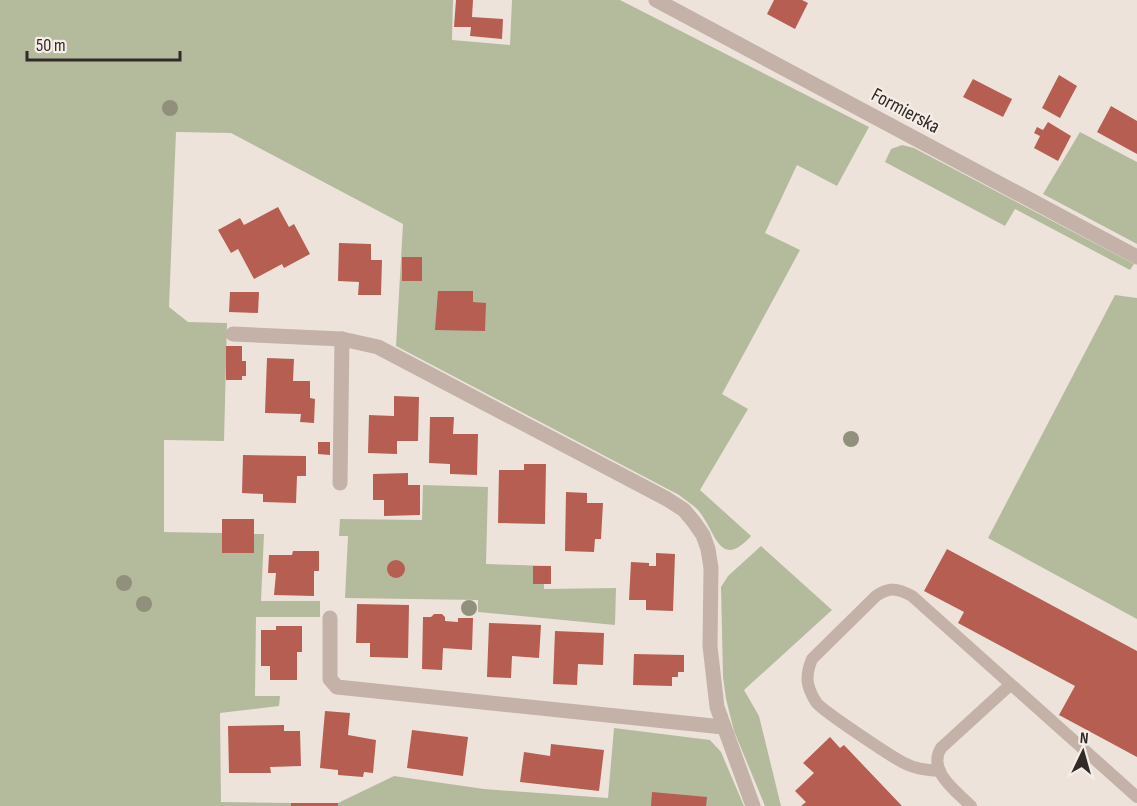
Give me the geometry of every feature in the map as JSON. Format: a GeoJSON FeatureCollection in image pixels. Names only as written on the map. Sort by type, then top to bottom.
{"type":"FeatureCollection","features":[{"type":"Feature","properties":{"kind":"street","name":"Formierska"},"geometry":{"type":"LineString","coordinates":[[656,0],[1137,257]]}},
{"type":"Feature","properties":{"kind":"street"},"geometry":{"type":"LineString","coordinates":[[234,334],[342,339],[378,347],[667,498],[684,510],[703,535],[708,549],[711,568],[712,671],[717,707],[753,806]]}},
{"type":"Feature","properties":{"kind":"street"},"geometry":{"type":"LineString","coordinates":[[340,483],[342,339]]}},
{"type":"Feature","properties":{"kind":"street"},"geometry":{"type":"LineString","coordinates":[[330,618],[330,679],[337,687],[723,727]]}},
{"type":"Feature","properties":{"kind":"lane"},"geometry":{"type":"LineString","coordinates":[[940,771],[920,769],[904,763],[817,705],[808,684],[807,672],[812,659],[876,596],[886,590],[894,589],[912,596],[1137,797]]}},
{"type":"Feature","properties":{"kind":"lane"},"geometry":{"type":"LineString","coordinates":[[971,806],[945,779],[936,762],[937,754],[1010,685]]}},
{"type":"Feature","properties":{"kind":"green space"},"geometry":{"type":"Polygon","coordinates":[[[0,0],[453,0],[452,40],[510,45],[512,0],[620,0],[869,127],[837,186],[797,165],[765,233],[800,250],[722,394],[748,409],[700,490],[751,536],[740,546],[731,550],[724,549],[697,509],[679,495],[396,346],[403,224],[231,133],[176,132],[169,307],[188,322],[227,323],[224,441],[164,440],[164,532],[222,533],[254,553],[254,534],[264,534],[261,601],[320,601],[320,617],[256,617],[255,696],[280,696],[279,706],[220,713],[221,802],[291,803],[291,806],[0,806],[0,0]]]}},
{"type":"Feature","properties":{"kind":"green space"},"geometry":{"type":"Polygon","coordinates":[[[1080,132],[1137,162],[1137,244],[1043,194],[1080,132]]]}},
{"type":"Feature","properties":{"kind":"green space"},"geometry":{"type":"Polygon","coordinates":[[[902,145],[914,148],[1134,264],[1130,270],[1015,209],[1005,226],[885,162],[891,149],[902,145]]]}},
{"type":"Feature","properties":{"kind":"green space"},"geometry":{"type":"Polygon","coordinates":[[[1115,295],[1137,298],[1137,619],[988,538],[1115,295]]]}},
{"type":"Feature","properties":{"kind":"green space"},"geometry":{"type":"Polygon","coordinates":[[[423,485],[488,487],[486,564],[551,566],[551,584],[544,584],[544,589],[616,588],[615,625],[478,612],[478,600],[345,598],[348,536],[339,536],[340,519],[422,520],[423,485]]]}},
{"type":"Feature","properties":{"kind":"green space"},"geometry":{"type":"Polygon","coordinates":[[[761,546],[832,610],[744,690],[759,716],[781,806],[765,806],[734,731],[723,677],[721,587],[728,576],[761,546]]]}},
{"type":"Feature","properties":{"kind":"green space"},"geometry":{"type":"Polygon","coordinates":[[[614,728],[710,740],[721,752],[744,806],[338,806],[338,803],[394,776],[484,789],[608,798],[614,728]]]}},
{"type":"Feature","properties":{"kind":"building"},"geometry":{"type":"Polygon","coordinates":[[[456,0],[473,0],[472,17],[503,19],[502,39],[470,36],[471,27],[454,27],[456,0]]]}},
{"type":"Feature","properties":{"kind":"building"},"geometry":{"type":"Polygon","coordinates":[[[774,0],[802,0],[808,3],[795,29],[767,14],[774,0]]]}},
{"type":"Feature","properties":{"kind":"building"},"geometry":{"type":"Polygon","coordinates":[[[1059,75],[1077,86],[1060,118],[1042,108],[1059,75]]]}},
{"type":"Feature","properties":{"kind":"building"},"geometry":{"type":"Polygon","coordinates":[[[973,79],[1012,99],[1003,117],[963,97],[973,79]]]}},
{"type":"Feature","properties":{"kind":"building"},"geometry":{"type":"Polygon","coordinates":[[[1111,106],[1137,121],[1137,154],[1097,132],[1111,106]]]}},
{"type":"Feature","properties":{"kind":"building"},"geometry":{"type":"Polygon","coordinates":[[[1048,122],[1071,136],[1058,161],[1034,148],[1040,136],[1034,133],[1037,127],[1043,130],[1048,122]]]}},
{"type":"Feature","properties":{"kind":"building"},"geometry":{"type":"Polygon","coordinates":[[[278,207],[289,227],[294,224],[310,254],[284,268],[282,264],[254,279],[238,249],[231,253],[218,230],[240,218],[244,225],[278,207]]]}},
{"type":"Feature","properties":{"kind":"building"},"geometry":{"type":"Polygon","coordinates":[[[339,243],[371,244],[371,260],[382,260],[381,295],[358,295],[359,282],[338,281],[339,243]]]}},
{"type":"Feature","properties":{"kind":"building"},"geometry":{"type":"Polygon","coordinates":[[[402,257],[422,257],[422,281],[402,281],[402,257]]]}},
{"type":"Feature","properties":{"kind":"building"},"geometry":{"type":"Polygon","coordinates":[[[438,291],[473,291],[473,302],[486,303],[485,331],[435,330],[438,291]]]}},
{"type":"Feature","properties":{"kind":"building"},"geometry":{"type":"Polygon","coordinates":[[[230,292],[259,292],[258,313],[229,312],[230,292]]]}},
{"type":"Feature","properties":{"kind":"building"},"geometry":{"type":"Polygon","coordinates":[[[226,346],[242,346],[242,361],[246,361],[246,376],[242,376],[242,380],[226,380],[226,346]]]}},
{"type":"Feature","properties":{"kind":"building"},"geometry":{"type":"Polygon","coordinates":[[[267,358],[294,359],[293,381],[310,381],[310,398],[315,399],[314,423],[300,422],[301,414],[265,413],[267,358]]]}},
{"type":"Feature","properties":{"kind":"building"},"geometry":{"type":"Polygon","coordinates":[[[394,396],[419,397],[418,441],[397,441],[397,454],[368,453],[369,415],[394,416],[394,396]]]}},
{"type":"Feature","properties":{"kind":"building"},"geometry":{"type":"Polygon","coordinates":[[[430,417],[454,417],[453,434],[478,434],[477,475],[450,474],[450,464],[429,463],[430,417]]]}},
{"type":"Feature","properties":{"kind":"building"},"geometry":{"type":"Polygon","coordinates":[[[318,442],[330,442],[330,455],[318,454],[318,442]]]}},
{"type":"Feature","properties":{"kind":"building"},"geometry":{"type":"Polygon","coordinates":[[[243,455],[306,456],[306,476],[297,476],[296,503],[263,502],[263,494],[242,493],[243,455]]]}},
{"type":"Feature","properties":{"kind":"building"},"geometry":{"type":"Polygon","coordinates":[[[524,464],[546,464],[545,524],[498,523],[499,470],[524,470],[524,464]]]}},
{"type":"Feature","properties":{"kind":"building"},"geometry":{"type":"Polygon","coordinates":[[[408,473],[408,485],[420,485],[420,515],[384,516],[384,500],[373,500],[373,474],[408,473]]]}},
{"type":"Feature","properties":{"kind":"building"},"geometry":{"type":"Polygon","coordinates":[[[566,492],[587,493],[587,503],[603,503],[601,539],[595,539],[594,552],[565,551],[566,492]]]}},
{"type":"Feature","properties":{"kind":"building"},"geometry":{"type":"Polygon","coordinates":[[[222,519],[254,519],[254,553],[222,553],[222,519]]]}},
{"type":"Feature","properties":{"kind":"building"},"geometry":{"type":"Polygon","coordinates":[[[947,549],[1137,651],[1137,757],[1059,715],[1075,686],[958,623],[964,612],[924,591],[947,549]]]}},
{"type":"Feature","properties":{"kind":"building"},"geometry":{"type":"Polygon","coordinates":[[[293,551],[319,551],[319,571],[314,571],[314,596],[274,595],[276,573],[268,573],[269,555],[292,555],[293,551]]]}},
{"type":"Feature","properties":{"kind":"building"},"geometry":{"type":"Polygon","coordinates":[[[656,553],[675,554],[673,611],[646,610],[646,600],[629,600],[631,562],[649,563],[649,566],[656,566],[656,553]]]}},
{"type":"Feature","properties":{"kind":"building"},"geometry":{"type":"Polygon","coordinates":[[[392,560],[400,560],[405,565],[403,576],[392,578],[387,573],[387,565],[392,560]]]}},
{"type":"Feature","properties":{"kind":"building"},"geometry":{"type":"Polygon","coordinates":[[[533,566],[551,566],[551,584],[533,584],[533,566]]]}},
{"type":"Feature","properties":{"kind":"building"},"geometry":{"type":"Polygon","coordinates":[[[357,604],[409,605],[408,658],[370,657],[370,643],[356,643],[357,604]]]}},
{"type":"Feature","properties":{"kind":"building"},"geometry":{"type":"Polygon","coordinates":[[[434,614],[442,614],[445,621],[458,622],[458,618],[473,618],[472,650],[443,648],[442,670],[422,669],[423,617],[431,617],[434,614]]]}},
{"type":"Feature","properties":{"kind":"building"},"geometry":{"type":"Polygon","coordinates":[[[489,623],[541,625],[539,658],[512,656],[511,678],[487,677],[489,623]]]}},
{"type":"Feature","properties":{"kind":"building"},"geometry":{"type":"Polygon","coordinates":[[[276,626],[302,626],[302,652],[297,652],[297,680],[270,680],[270,666],[261,666],[261,630],[276,630],[276,626]]]}},
{"type":"Feature","properties":{"kind":"building"},"geometry":{"type":"Polygon","coordinates":[[[555,631],[604,633],[603,665],[578,664],[577,685],[553,684],[555,631]]]}},
{"type":"Feature","properties":{"kind":"building"},"geometry":{"type":"Polygon","coordinates":[[[634,654],[684,655],[684,672],[678,672],[678,677],[672,677],[672,686],[633,685],[634,654]]]}},
{"type":"Feature","properties":{"kind":"building"},"geometry":{"type":"Polygon","coordinates":[[[325,711],[350,713],[348,735],[376,740],[373,773],[364,772],[363,777],[338,775],[338,770],[320,768],[325,711]]]}},
{"type":"Feature","properties":{"kind":"building"},"geometry":{"type":"Polygon","coordinates":[[[284,725],[284,731],[300,731],[301,766],[270,767],[271,773],[229,773],[228,726],[284,725]]]}},
{"type":"Feature","properties":{"kind":"building"},"geometry":{"type":"Polygon","coordinates":[[[412,730],[468,737],[463,776],[407,768],[412,730]]]}},
{"type":"Feature","properties":{"kind":"building"},"geometry":{"type":"Polygon","coordinates":[[[830,737],[840,748],[844,745],[902,806],[801,806],[806,802],[795,791],[814,773],[803,763],[830,737]]]}},
{"type":"Feature","properties":{"kind":"building"},"geometry":{"type":"Polygon","coordinates":[[[551,744],[604,750],[599,791],[520,782],[524,752],[550,756],[551,744]]]}},
{"type":"Feature","properties":{"kind":"building"},"geometry":{"type":"Polygon","coordinates":[[[652,792],[707,797],[706,806],[651,806],[652,792]]]}},
{"type":"Feature","properties":{"kind":"building"},"geometry":{"type":"Polygon","coordinates":[[[291,803],[338,803],[338,806],[291,806],[291,803]]]}}]}
